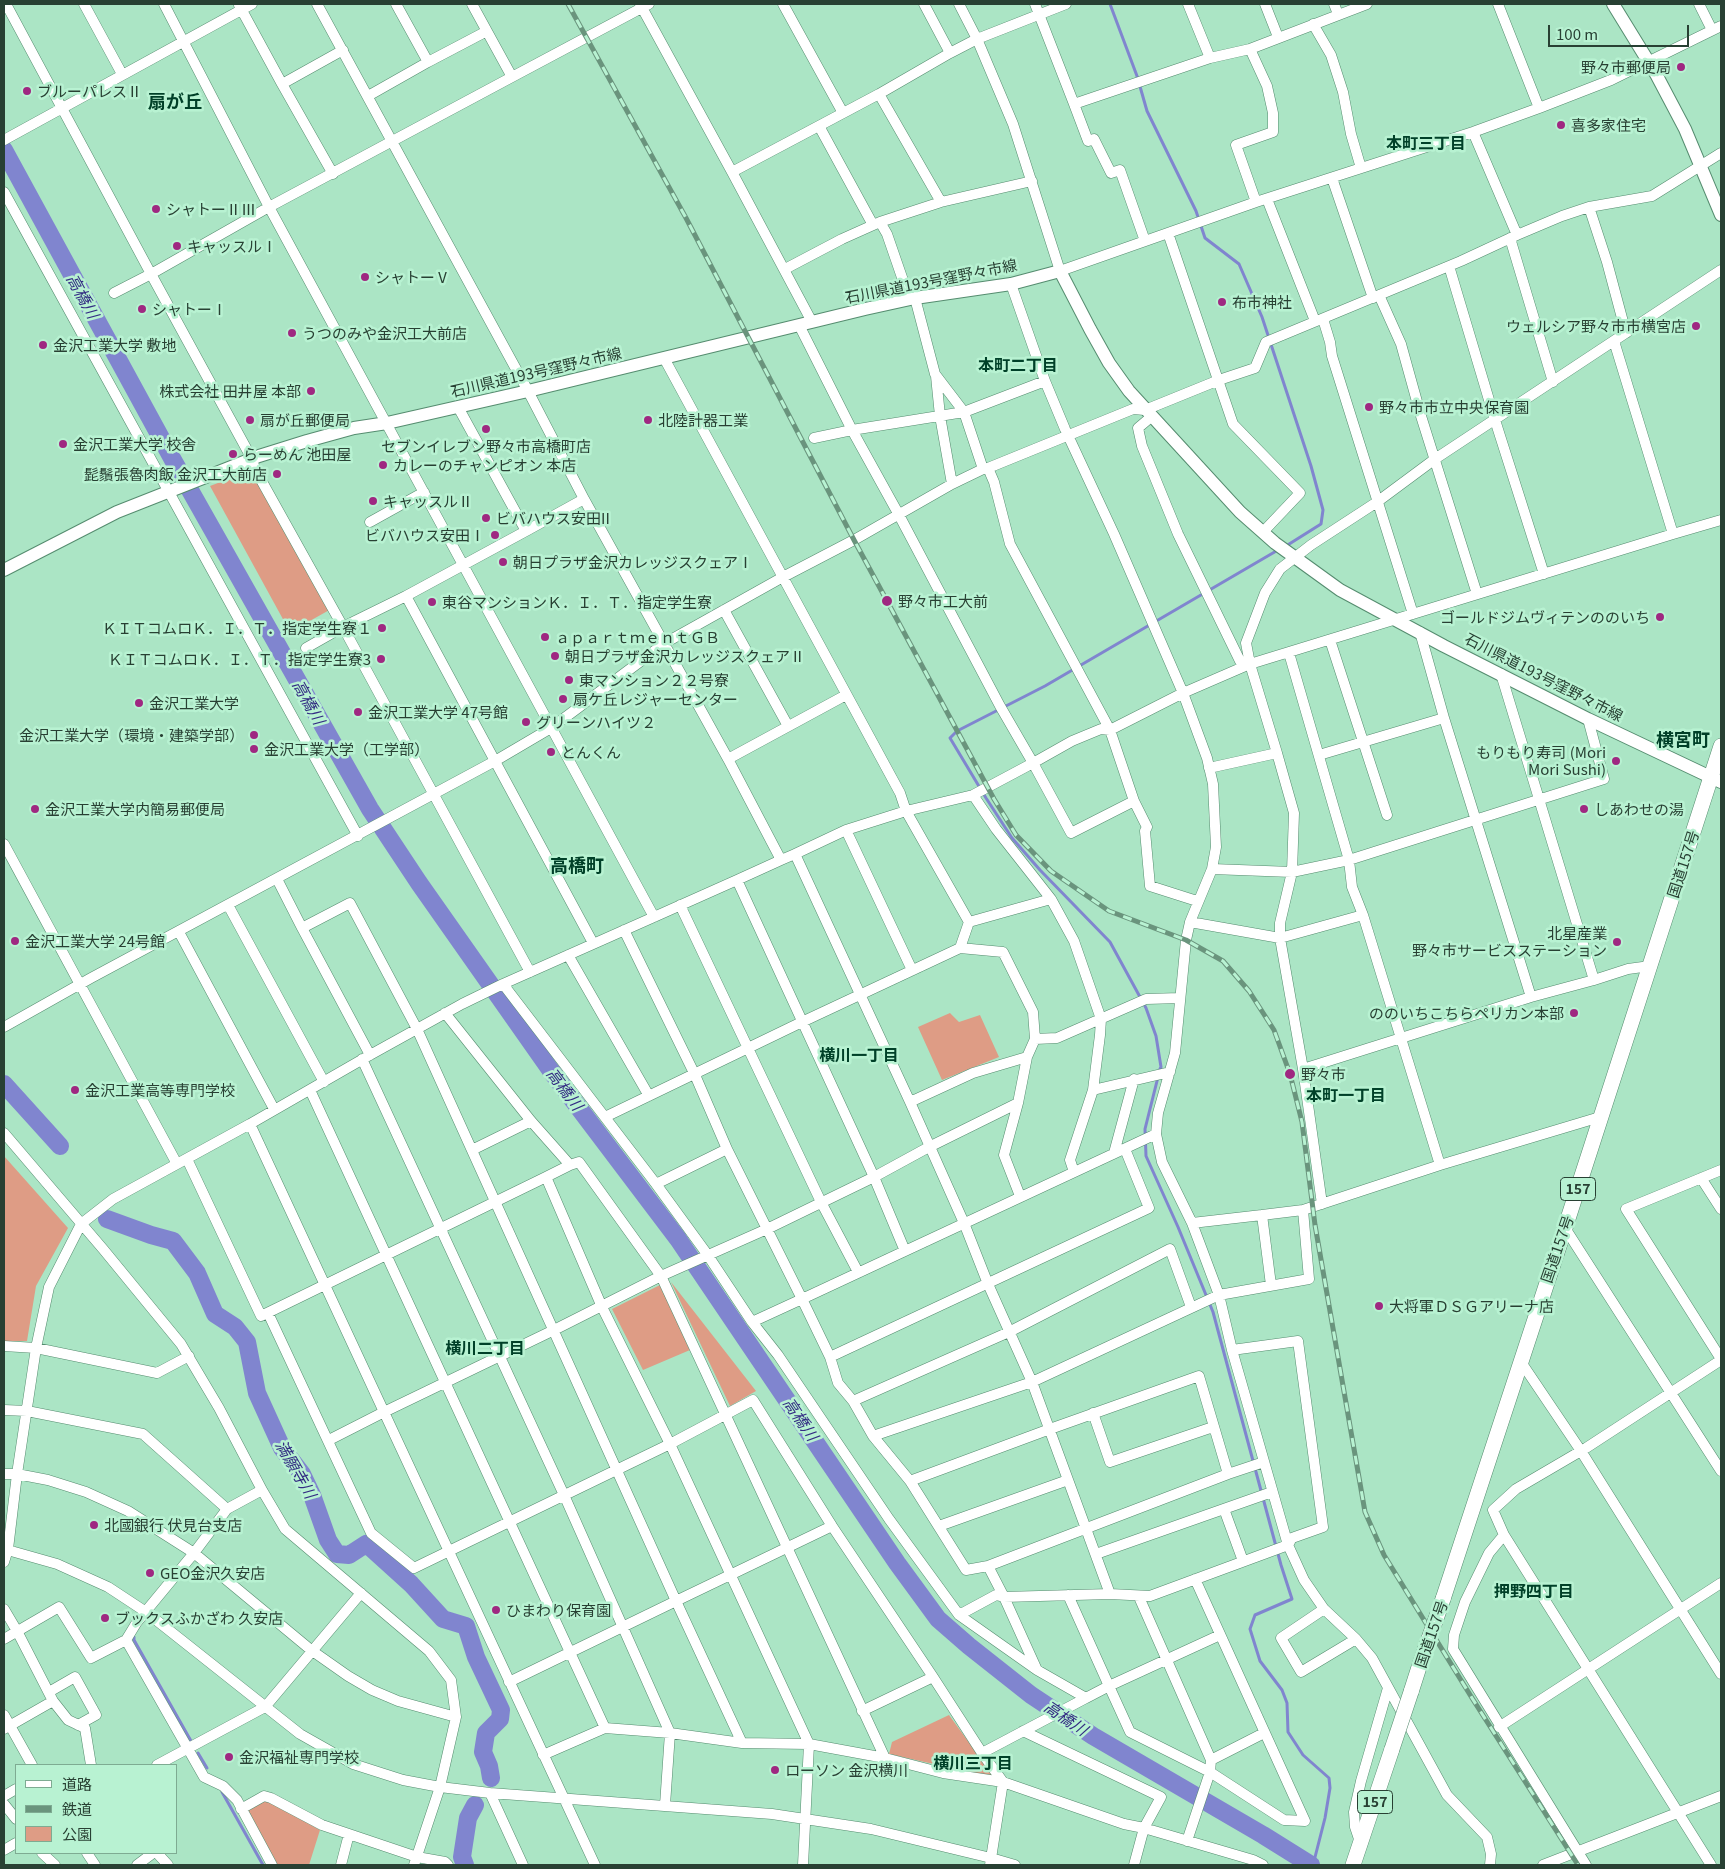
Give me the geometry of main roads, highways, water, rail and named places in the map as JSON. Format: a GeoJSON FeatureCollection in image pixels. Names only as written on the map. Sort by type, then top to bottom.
{"type":"FeatureCollection","features":[{"type":"Feature","properties":{"kind":"highway","name":"国道157号"},"geometry":{"type":"LineString","coordinates":[[1356,1854],[1521,1362],[1650,966],[1716,780],[1721,746]]}},
{"type":"Feature","properties":{"kind":"main road"},"geometry":{"type":"LineString","coordinates":[[1613,4],[1649,62],[1685,129],[1721,214]]}},
{"type":"Feature","properties":{"kind":"main road","name":"石川県道193号窪野々市線"},"geometry":{"type":"LineString","coordinates":[[4,570],[117,512],[168,491],[252,460],[344,431],[528,392],[911,299],[1011,284],[1060,271],[1109,363],[1148,413],[1240,512],[1286,551],[1340,590],[1588,718],[1716,780]]}},
{"type":"Feature","properties":{"kind":"waterway"},"geometry":{"type":"LineString","coordinates":[[1110,4],[1137,76],[1147,111],[1196,211],[1205,238],[1239,264],[1262,317],[1311,466],[1323,510],[1321,524],[1286,546]]}},
{"type":"Feature","properties":{"kind":"waterway","name":"高橋川"},"geometry":{"type":"LineString","coordinates":[[4,150],[173,460],[370,809],[419,883],[554,1075],[678,1239],[897,1563],[938,1619],[1031,1695],[1093,1736],[1311,1865]]}},
{"type":"Feature","properties":{"kind":"waterway"},"geometry":{"type":"LineString","coordinates":[[959,730],[1045,686],[1278,550]]}},
{"type":"Feature","properties":{"kind":"waterway"},"geometry":{"type":"LineString","coordinates":[[956,732],[950,738],[1012,838],[1040,870],[1110,942],[1146,1008],[1156,1036],[1161,1067],[1159,1071]]}},
{"type":"Feature","properties":{"kind":"waterway"},"geometry":{"type":"LineString","coordinates":[[1158,1077],[1145,1129],[1146,1156],[1213,1312],[1281,1565],[1292,1599],[1255,1615],[1250,1629],[1260,1661],[1282,1690],[1287,1703],[1288,1732],[1303,1755],[1329,1778],[1330,1788],[1325,1818],[1313,1865]]}},
{"type":"Feature","properties":{"kind":"waterway","name":"満願寺川"},"geometry":{"type":"LineString","coordinates":[[4,1084],[60,1146]]}},
{"type":"Feature","properties":{"kind":"waterway","name":"満願寺川"},"geometry":{"type":"LineString","coordinates":[[107,1219],[173,1241],[197,1273],[215,1314],[235,1327],[247,1342],[257,1393],[282,1448],[302,1474],[312,1495],[328,1540],[337,1554],[349,1555],[366,1544],[411,1584],[443,1619],[466,1626],[476,1657],[501,1710],[500,1719],[486,1733],[483,1752],[489,1766],[491,1778]]}},
{"type":"Feature","properties":{"kind":"waterway"},"geometry":{"type":"LineString","coordinates":[[134,1637],[191,1741]]}},
{"type":"Feature","properties":{"kind":"waterway"},"geometry":{"type":"LineString","coordinates":[[198,1753],[207,1768]]}},
{"type":"Feature","properties":{"kind":"waterway"},"geometry":{"type":"LineString","coordinates":[[222,1792],[263,1865]]}},
{"type":"Feature","properties":{"kind":"waterway","name":"満願寺川"},"geometry":{"type":"LineString","coordinates":[[465,1865],[462,1857],[468,1818],[475,1805]]}},
{"type":"Feature","properties":{"kind":"railway"},"geometry":{"type":"LineString","coordinates":[[568,4],[686,218],[854,540],[994,799],[1016,835],[1051,871],[1109,911],[1186,940],[1223,961],[1249,991],[1274,1030],[1290,1074],[1302,1122],[1315,1225],[1365,1512],[1384,1555],[1578,1865]]}},
{"type":"Feature","properties":{"kind":"place","name":"野々市郵便局"},"geometry":{"type":"Point","coordinates":[1681,67]}},
{"type":"Feature","properties":{"kind":"place","name":"ブルーパレスⅡ"},"geometry":{"type":"Point","coordinates":[27,91]}},
{"type":"Feature","properties":{"kind":"place","name":"喜多家住宅"},"geometry":{"type":"Point","coordinates":[1561,125]}},
{"type":"Feature","properties":{"kind":"place","name":"シャトーⅡⅢ"},"geometry":{"type":"Point","coordinates":[156,209]}},
{"type":"Feature","properties":{"kind":"place","name":"キャッスルⅠ"},"geometry":{"type":"Point","coordinates":[177,246]}},
{"type":"Feature","properties":{"kind":"place","name":"シャトーⅤ"},"geometry":{"type":"Point","coordinates":[365,277]}},
{"type":"Feature","properties":{"kind":"place","name":"布市神社"},"geometry":{"type":"Point","coordinates":[1222,302]}},
{"type":"Feature","properties":{"kind":"place","name":"シャトーⅠ"},"geometry":{"type":"Point","coordinates":[142,309]}},
{"type":"Feature","properties":{"kind":"place","name":"ウェルシア野々市市横宮店"},"geometry":{"type":"Point","coordinates":[1696,326]}},
{"type":"Feature","properties":{"kind":"place","name":"うつのみや金沢工大前店"},"geometry":{"type":"Point","coordinates":[292,333]}},
{"type":"Feature","properties":{"kind":"place","name":"金沢工業大学 敷地"},"geometry":{"type":"Point","coordinates":[43,345]}},
{"type":"Feature","properties":{"kind":"place","name":"株式会社 田井屋 本部"},"geometry":{"type":"Point","coordinates":[311,391]}},
{"type":"Feature","properties":{"kind":"place","name":"野々市市立中央保育園"},"geometry":{"type":"Point","coordinates":[1369,407]}},
{"type":"Feature","properties":{"kind":"place","name":"扇が丘郵便局"},"geometry":{"type":"Point","coordinates":[250,420]}},
{"type":"Feature","properties":{"kind":"place","name":"北陸計器工業"},"geometry":{"type":"Point","coordinates":[648,420]}},
{"type":"Feature","properties":{"kind":"place","name":"セブンイレブン野々市高橋町店"},"geometry":{"type":"Point","coordinates":[486,429]}},
{"type":"Feature","properties":{"kind":"place","name":"金沢工業大学 校舎"},"geometry":{"type":"Point","coordinates":[63,444]}},
{"type":"Feature","properties":{"kind":"place","name":"らーめん 池田屋"},"geometry":{"type":"Point","coordinates":[233,454]}},
{"type":"Feature","properties":{"kind":"place","name":"カレーのチャンピオン 本店"},"geometry":{"type":"Point","coordinates":[383,465]}},
{"type":"Feature","properties":{"kind":"place","name":"髭鬚張魯肉飯 金沢工大前店"},"geometry":{"type":"Point","coordinates":[277,474]}},
{"type":"Feature","properties":{"kind":"place","name":"キャッスルⅡ"},"geometry":{"type":"Point","coordinates":[373,501]}},
{"type":"Feature","properties":{"kind":"place","name":"ビバハウス安田II"},"geometry":{"type":"Point","coordinates":[486,518]}},
{"type":"Feature","properties":{"kind":"place","name":"ビバハウス安田Ⅰ"},"geometry":{"type":"Point","coordinates":[495,535]}},
{"type":"Feature","properties":{"kind":"place","name":"朝日プラザ金沢カレッジスクェアⅠ"},"geometry":{"type":"Point","coordinates":[503,562]}},
{"type":"Feature","properties":{"kind":"place","name":"野々市工大前"},"geometry":{"type":"Point","coordinates":[887,601]}},
{"type":"Feature","properties":{"kind":"place","name":"東谷マンションＫ．Ｉ．Ｔ．指定学生寮"},"geometry":{"type":"Point","coordinates":[432,602]}},
{"type":"Feature","properties":{"kind":"place","name":"ゴールドジムヴィテンののいち"},"geometry":{"type":"Point","coordinates":[1660,617]}},
{"type":"Feature","properties":{"kind":"place","name":"ＫＩＴコムロＫ．Ｉ．Ｔ．指定学生寮１"},"geometry":{"type":"Point","coordinates":[382,628]}},
{"type":"Feature","properties":{"kind":"place","name":"ａｐａｒｔｍｅｎｔＧＢ"},"geometry":{"type":"Point","coordinates":[545,637]}},
{"type":"Feature","properties":{"kind":"place","name":"朝日プラザ金沢カレッジスクェアⅡ"},"geometry":{"type":"Point","coordinates":[555,656]}},
{"type":"Feature","properties":{"kind":"place","name":"ＫＩＴコムロＫ．Ｉ．Ｔ．指定学生寮3"},"geometry":{"type":"Point","coordinates":[381,659]}},
{"type":"Feature","properties":{"kind":"place","name":"東マンション２２号寮"},"geometry":{"type":"Point","coordinates":[569,680]}},
{"type":"Feature","properties":{"kind":"place","name":"扇ケ丘レジャーセンター"},"geometry":{"type":"Point","coordinates":[563,699]}},
{"type":"Feature","properties":{"kind":"place","name":"金沢工業大学"},"geometry":{"type":"Point","coordinates":[139,703]}},
{"type":"Feature","properties":{"kind":"place","name":"金沢工業大学 47号館"},"geometry":{"type":"Point","coordinates":[358,712]}},
{"type":"Feature","properties":{"kind":"place","name":"グリーンハイツ２"},"geometry":{"type":"Point","coordinates":[526,722]}},
{"type":"Feature","properties":{"kind":"place","name":"金沢工業大学（環境・建築学部）"},"geometry":{"type":"Point","coordinates":[254,735]}},
{"type":"Feature","properties":{"kind":"place","name":"金沢工業大学（工学部）"},"geometry":{"type":"Point","coordinates":[254,749]}},
{"type":"Feature","properties":{"kind":"place","name":"とんくん"},"geometry":{"type":"Point","coordinates":[551,752]}},
{"type":"Feature","properties":{"kind":"place","name":"もりもり寿司 (Mori Mori Sushi)"},"geometry":{"type":"Point","coordinates":[1616,761]}},
{"type":"Feature","properties":{"kind":"place","name":"金沢工業大学内簡易郵便局"},"geometry":{"type":"Point","coordinates":[35,809]}},
{"type":"Feature","properties":{"kind":"place","name":"しあわせの湯"},"geometry":{"type":"Point","coordinates":[1584,809]}},
{"type":"Feature","properties":{"kind":"place","name":"金沢工業大学 24号館"},"geometry":{"type":"Point","coordinates":[15,941]}},
{"type":"Feature","properties":{"kind":"place","name":"北星産業 野々市サービスステーション"},"geometry":{"type":"Point","coordinates":[1617,942]}},
{"type":"Feature","properties":{"kind":"place","name":"ののいちこちらペリカン本部"},"geometry":{"type":"Point","coordinates":[1574,1013]}},
{"type":"Feature","properties":{"kind":"place","name":"野々市"},"geometry":{"type":"Point","coordinates":[1290,1074]}},
{"type":"Feature","properties":{"kind":"place","name":"金沢工業高等専門学校"},"geometry":{"type":"Point","coordinates":[75,1090]}},
{"type":"Feature","properties":{"kind":"place","name":"大将軍ＤＳＧアリーナ店"},"geometry":{"type":"Point","coordinates":[1379,1306]}},
{"type":"Feature","properties":{"kind":"place","name":"北國銀行 伏見台支店"},"geometry":{"type":"Point","coordinates":[94,1525]}},
{"type":"Feature","properties":{"kind":"place","name":"GEO金沢久安店"},"geometry":{"type":"Point","coordinates":[150,1573]}},
{"type":"Feature","properties":{"kind":"place","name":"ひまわり保育園"},"geometry":{"type":"Point","coordinates":[496,1610]}},
{"type":"Feature","properties":{"kind":"place","name":"ブックスふかざわ 久安店"},"geometry":{"type":"Point","coordinates":[105,1618]}},
{"type":"Feature","properties":{"kind":"place","name":"金沢福祉専門学校"},"geometry":{"type":"Point","coordinates":[229,1757]}},
{"type":"Feature","properties":{"kind":"place","name":"ローソン 金沢横川"},"geometry":{"type":"Point","coordinates":[775,1770]}},
{"type":"Feature","properties":{"kind":"district","name":"扇が丘"},"geometry":{"type":"Point","coordinates":[175,101]}},
{"type":"Feature","properties":{"kind":"district","name":"本町三丁目"},"geometry":{"type":"Point","coordinates":[1426,143]}},
{"type":"Feature","properties":{"kind":"district","name":"本町二丁目"},"geometry":{"type":"Point","coordinates":[1018,365]}},
{"type":"Feature","properties":{"kind":"district","name":"横宮町"},"geometry":{"type":"Point","coordinates":[1683,739]}},
{"type":"Feature","properties":{"kind":"district","name":"高橋町"},"geometry":{"type":"Point","coordinates":[577,865]}},
{"type":"Feature","properties":{"kind":"district","name":"横川一丁目"},"geometry":{"type":"Point","coordinates":[859,1055]}},
{"type":"Feature","properties":{"kind":"district","name":"本町一丁目"},"geometry":{"type":"Point","coordinates":[1346,1095]}},
{"type":"Feature","properties":{"kind":"district","name":"横川二丁目"},"geometry":{"type":"Point","coordinates":[485,1348]}},
{"type":"Feature","properties":{"kind":"district","name":"押野四丁目"},"geometry":{"type":"Point","coordinates":[1534,1591]}},
{"type":"Feature","properties":{"kind":"district","name":"横川三丁目"},"geometry":{"type":"Point","coordinates":[973,1763]}}]}
